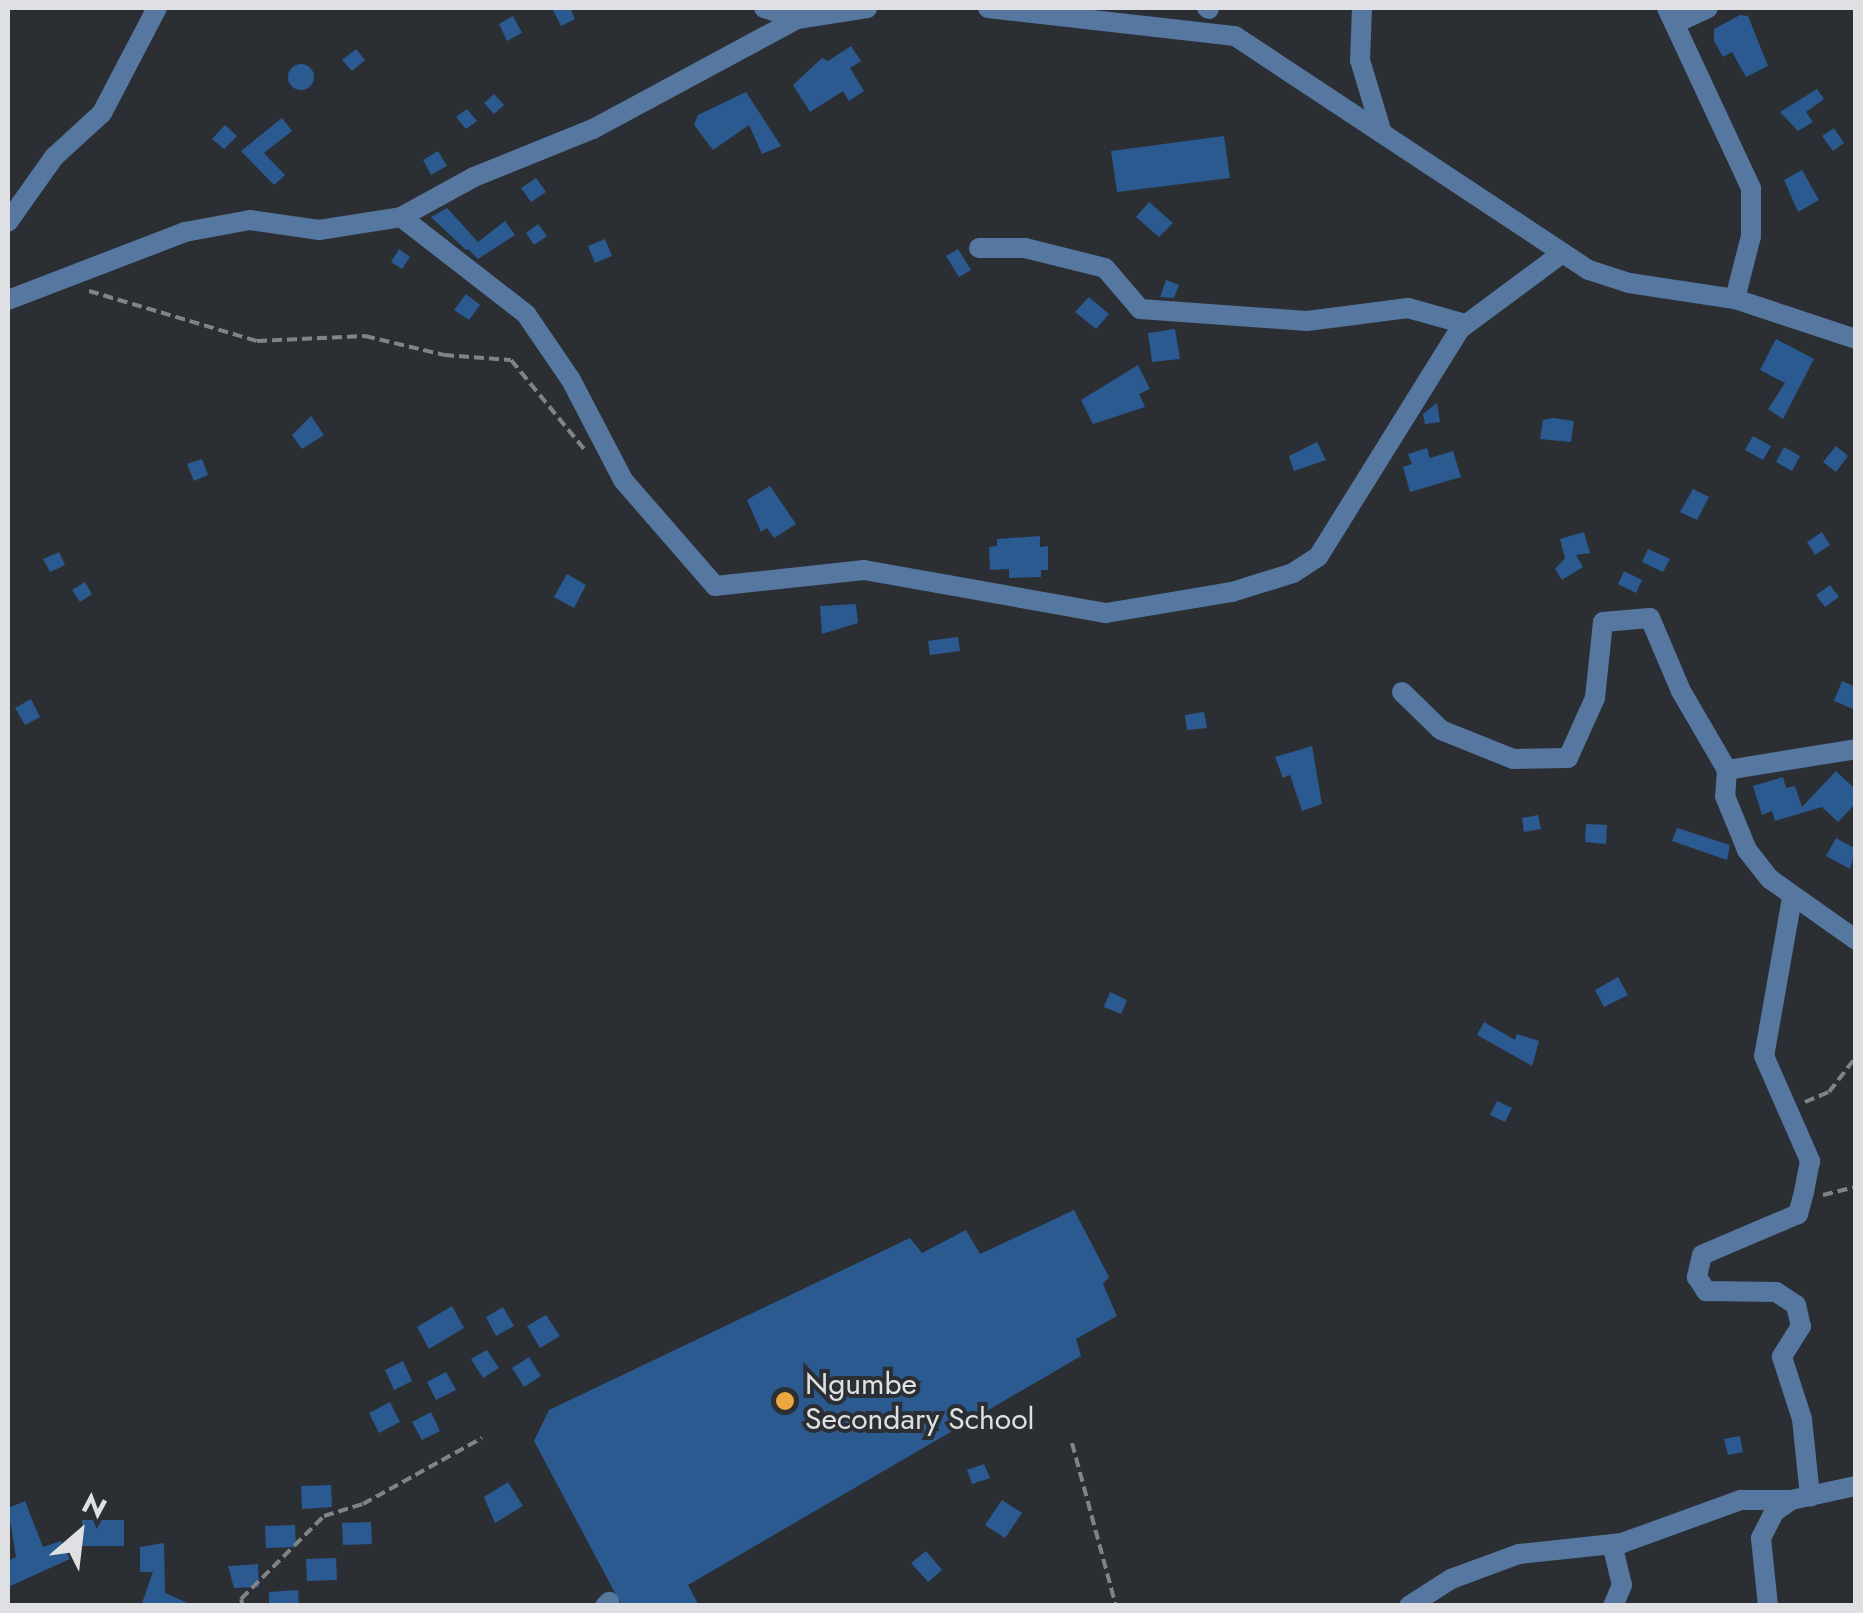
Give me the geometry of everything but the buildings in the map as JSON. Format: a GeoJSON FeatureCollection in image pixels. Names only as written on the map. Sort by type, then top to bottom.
{"type":"FeatureCollection","features":[{"type":"Feature","properties":{"kind":"street"},"geometry":{"type":"LineString","coordinates":[[8,222],[54,157],[102,112],[158,8]]}},
{"type":"Feature","properties":{"kind":"street"},"geometry":{"type":"LineString","coordinates":[[764,8],[796,19]]}},
{"type":"Feature","properties":{"kind":"street"},"geometry":{"type":"LineString","coordinates":[[8,300],[60,283],[149,244],[226,224],[262,220],[319,230],[401,217],[464,182],[609,121],[796,19],[867,8]]}},
{"type":"Feature","properties":{"kind":"street"},"geometry":{"type":"LineString","coordinates":[[988,8],[1235,36],[1381,130],[1561,254],[1629,283],[1735,298],[1856,338]]}},
{"type":"Feature","properties":{"kind":"street"},"geometry":{"type":"LineString","coordinates":[[1362,8],[1360,60],[1381,130]]}},
{"type":"Feature","properties":{"kind":"street"},"geometry":{"type":"LineString","coordinates":[[1708,8],[1671,15],[1751,188],[1752,236],[1735,298]]}},
{"type":"Feature","properties":{"kind":"street"},"geometry":{"type":"LineString","coordinates":[[401,217],[526,314],[576,389],[623,480],[704,575],[724,589],[864,570],[1106,613],[1172,605],[1293,573],[1332,542],[1465,324],[1561,254]]}},
{"type":"Feature","properties":{"kind":"street"},"geometry":{"type":"LineString","coordinates":[[979,248],[1025,248],[1105,268],[1140,308],[1307,321],[1408,308],[1465,324]]}},
{"type":"Feature","properties":{"kind":"street"},"geometry":{"type":"LineString","coordinates":[[1402,692],[1441,730],[1514,760],[1568,758],[1595,698],[1602,622],[1650,618],[1681,691],[1727,770],[1725,796],[1747,850],[1792,898],[1856,940]]}},
{"type":"Feature","properties":{"kind":"street"},"geometry":{"type":"LineString","coordinates":[[1727,770],[1856,749]]}},
{"type":"Feature","properties":{"kind":"street"},"geometry":{"type":"LineString","coordinates":[[1792,898],[1764,1056],[1810,1161],[1804,1192],[1798,1214],[1702,1255],[1697,1276],[1706,1291],[1776,1292],[1796,1306],[1801,1326],[1782,1357],[1802,1419],[1801,1498]]}},
{"type":"Feature","properties":{"kind":"street"},"geometry":{"type":"LineString","coordinates":[[1409,1606],[1451,1579],[1519,1554],[1612,1544],[1741,1500],[1801,1498],[1856,1486]]}},
{"type":"Feature","properties":{"kind":"street"},"geometry":{"type":"LineString","coordinates":[[1768,1606],[1762,1538],[1774,1512],[1801,1498]]}},
{"type":"Feature","properties":{"kind":"street"},"geometry":{"type":"LineString","coordinates":[[1612,1544],[1622,1585],[1613,1606]]}},
{"type":"Feature","properties":{"kind":"path"},"geometry":{"type":"LineString","coordinates":[[60,283],[257,340],[365,336],[444,355],[512,360],[588,453]]}},
{"type":"Feature","properties":{"kind":"path"},"geometry":{"type":"LineString","coordinates":[[1788,1107],[1829,1092],[1856,1057]]}},
{"type":"Feature","properties":{"kind":"path"},"geometry":{"type":"LineString","coordinates":[[1804,1192],[1827,1195],[1856,1187]]}},
{"type":"Feature","properties":{"kind":"path"},"geometry":{"type":"LineString","coordinates":[[243,1606],[241,1599],[324,1516],[364,1504],[482,1438]]}},
{"type":"Feature","properties":{"kind":"path"},"geometry":{"type":"LineString","coordinates":[[1072,1444],[1116,1606]]}},
{"type":"Feature","properties":{"kind":"place","name":"Ngumbe Secondary School"},"geometry":{"type":"Point","coordinates":[785,1401]}}]}
